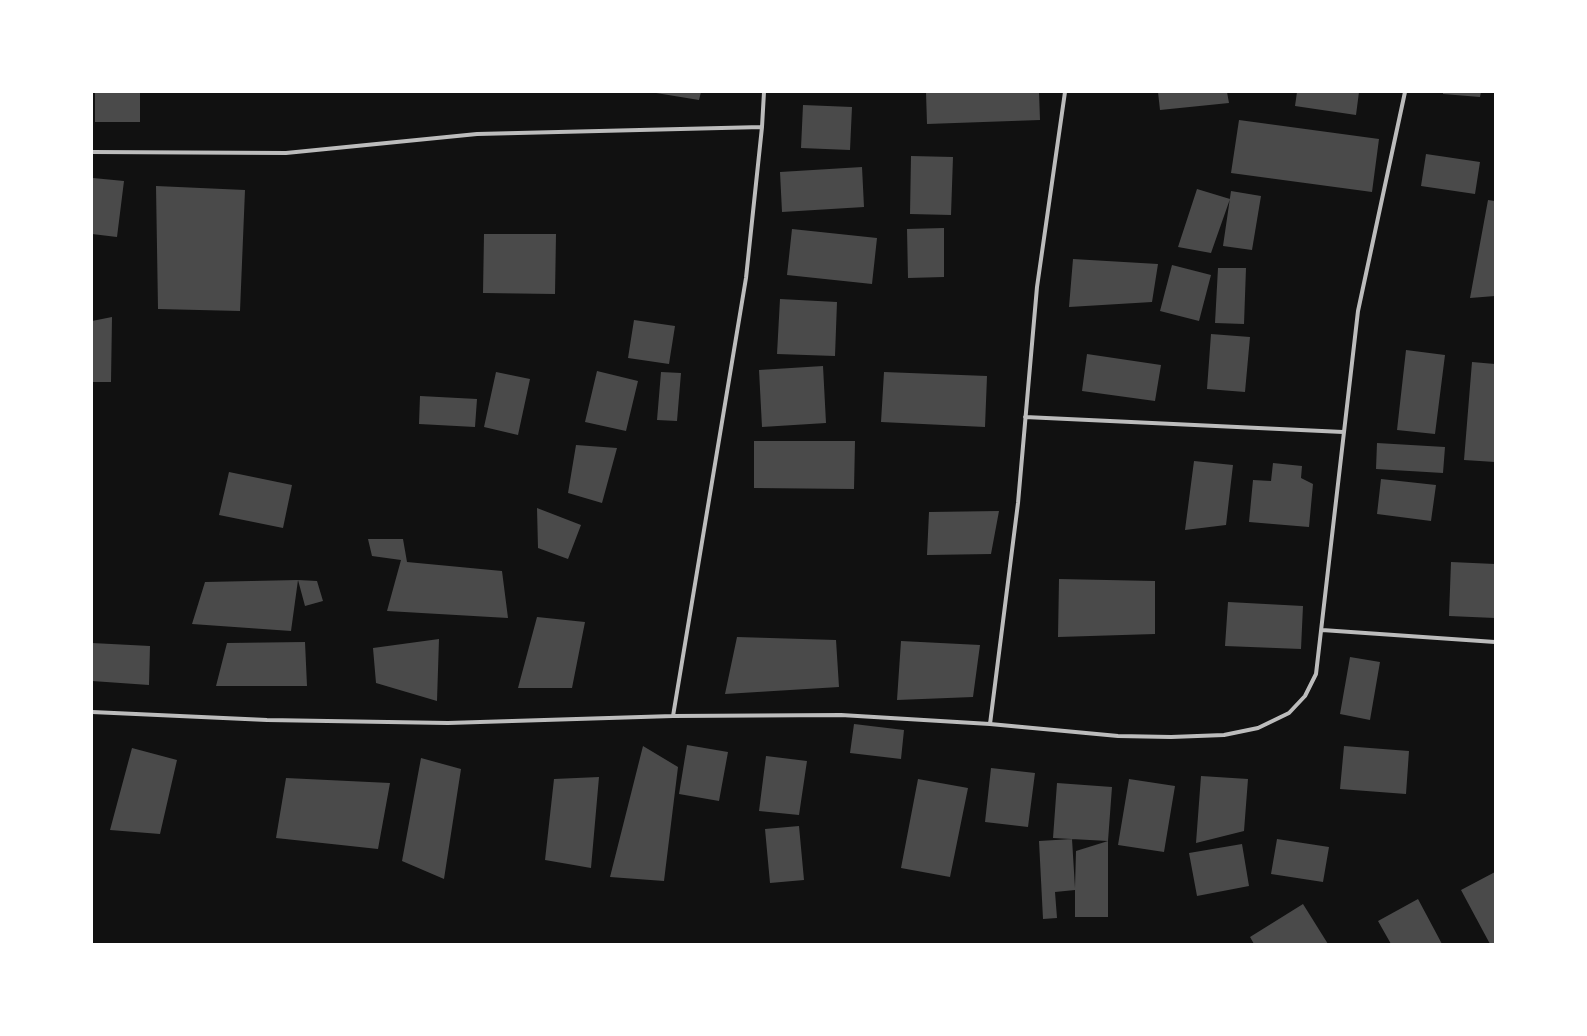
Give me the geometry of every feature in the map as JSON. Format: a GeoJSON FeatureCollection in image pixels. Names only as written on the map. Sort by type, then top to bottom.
{"type":"FeatureCollection","features":[{"type":"Feature","properties":{"kind":"street"},"geometry":{"type":"LineString","coordinates":[[673,716],[746,278],[762,127],[764,92]]}},
{"type":"Feature","properties":{"kind":"street"},"geometry":{"type":"LineString","coordinates":[[990,724],[1018,503],[1037,287],[1065,92]]}},
{"type":"Feature","properties":{"kind":"street"},"geometry":{"type":"LineString","coordinates":[[92,712],[267,720],[448,723],[673,716],[841,715],[990,724],[1118,736],[1156,737],[1224,734],[1258,728],[1289,713],[1305,696],[1316,674],[1358,311],[1405,92]]}},
{"type":"Feature","properties":{"kind":"street"},"geometry":{"type":"LineString","coordinates":[[92,152],[286,153],[477,134],[762,127]]}},
{"type":"Feature","properties":{"kind":"street"},"geometry":{"type":"LineString","coordinates":[[1025,417],[1343,432]]}},
{"type":"Feature","properties":{"kind":"street"},"geometry":{"type":"LineString","coordinates":[[1322,630],[1495,642]]}},
{"type":"Feature","properties":{"kind":"building"},"geometry":{"type":"Polygon","coordinates":[[[95,92],[140,92],[140,122],[95,122],[95,92]]]}},
{"type":"Feature","properties":{"kind":"building"},"geometry":{"type":"Polygon","coordinates":[[[650,92],[701,92],[699,100],[650,92]]]}},
{"type":"Feature","properties":{"kind":"building"},"geometry":{"type":"Polygon","coordinates":[[[926,92],[1039,92],[1040,120],[927,124],[926,92]]]}},
{"type":"Feature","properties":{"kind":"building"},"geometry":{"type":"Polygon","coordinates":[[[1158,92],[1227,92],[1229,103],[1160,110],[1158,92]]]}},
{"type":"Feature","properties":{"kind":"building"},"geometry":{"type":"Polygon","coordinates":[[[1297,92],[1359,92],[1356,115],[1295,106],[1297,92]]]}},
{"type":"Feature","properties":{"kind":"building"},"geometry":{"type":"Polygon","coordinates":[[[1443,92],[1481,92],[1480,97],[1443,94],[1443,92]]]}},
{"type":"Feature","properties":{"kind":"building"},"geometry":{"type":"Polygon","coordinates":[[[803,105],[852,107],[850,150],[801,148],[803,105]]]}},
{"type":"Feature","properties":{"kind":"building"},"geometry":{"type":"Polygon","coordinates":[[[1239,120],[1379,139],[1372,192],[1231,173],[1239,120]]]}},
{"type":"Feature","properties":{"kind":"building"},"geometry":{"type":"Polygon","coordinates":[[[1426,154],[1480,162],[1475,194],[1421,186],[1426,154]]]}},
{"type":"Feature","properties":{"kind":"building"},"geometry":{"type":"Polygon","coordinates":[[[911,156],[953,157],[951,215],[910,214],[911,156]]]}},
{"type":"Feature","properties":{"kind":"building"},"geometry":{"type":"Polygon","coordinates":[[[862,167],[864,207],[782,212],[780,172],[862,167]]]}},
{"type":"Feature","properties":{"kind":"building"},"geometry":{"type":"Polygon","coordinates":[[[93,178],[124,181],[117,237],[92,234],[93,178]]]}},
{"type":"Feature","properties":{"kind":"building"},"geometry":{"type":"Polygon","coordinates":[[[156,186],[245,190],[240,311],[158,309],[156,186]]]}},
{"type":"Feature","properties":{"kind":"building"},"geometry":{"type":"Polygon","coordinates":[[[1197,189],[1230,199],[1211,253],[1178,247],[1197,189]]]}},
{"type":"Feature","properties":{"kind":"building"},"geometry":{"type":"Polygon","coordinates":[[[1231,191],[1261,196],[1252,250],[1223,246],[1231,191]]]}},
{"type":"Feature","properties":{"kind":"building"},"geometry":{"type":"Polygon","coordinates":[[[1488,200],[1495,201],[1495,296],[1470,298],[1488,200]]]}},
{"type":"Feature","properties":{"kind":"building"},"geometry":{"type":"Polygon","coordinates":[[[944,228],[944,277],[908,278],[907,229],[944,228]]]}},
{"type":"Feature","properties":{"kind":"building"},"geometry":{"type":"Polygon","coordinates":[[[792,229],[877,238],[872,284],[787,275],[792,229]]]}},
{"type":"Feature","properties":{"kind":"building"},"geometry":{"type":"Polygon","coordinates":[[[484,234],[556,234],[555,294],[483,293],[484,234]]]}},
{"type":"Feature","properties":{"kind":"building"},"geometry":{"type":"Polygon","coordinates":[[[1073,259],[1158,264],[1152,302],[1069,307],[1073,259]]]}},
{"type":"Feature","properties":{"kind":"building"},"geometry":{"type":"Polygon","coordinates":[[[1172,265],[1211,275],[1199,321],[1160,311],[1172,265]]]}},
{"type":"Feature","properties":{"kind":"building"},"geometry":{"type":"Polygon","coordinates":[[[1218,268],[1246,268],[1244,324],[1215,323],[1218,268]]]}},
{"type":"Feature","properties":{"kind":"building"},"geometry":{"type":"Polygon","coordinates":[[[780,299],[837,302],[835,356],[777,354],[780,299]]]}},
{"type":"Feature","properties":{"kind":"building"},"geometry":{"type":"Polygon","coordinates":[[[112,317],[111,382],[92,382],[92,321],[112,317]]]}},
{"type":"Feature","properties":{"kind":"building"},"geometry":{"type":"Polygon","coordinates":[[[634,320],[675,326],[669,364],[628,358],[634,320]]]}},
{"type":"Feature","properties":{"kind":"building"},"geometry":{"type":"Polygon","coordinates":[[[1211,334],[1250,337],[1245,392],[1207,389],[1211,334]]]}},
{"type":"Feature","properties":{"kind":"building"},"geometry":{"type":"Polygon","coordinates":[[[1406,350],[1445,355],[1435,434],[1397,430],[1406,350]]]}},
{"type":"Feature","properties":{"kind":"building"},"geometry":{"type":"Polygon","coordinates":[[[1087,354],[1161,365],[1155,401],[1082,391],[1087,354]]]}},
{"type":"Feature","properties":{"kind":"building"},"geometry":{"type":"Polygon","coordinates":[[[1472,362],[1495,364],[1495,462],[1464,460],[1472,362]]]}},
{"type":"Feature","properties":{"kind":"building"},"geometry":{"type":"Polygon","coordinates":[[[823,366],[826,423],[762,427],[759,370],[823,366]]]}},
{"type":"Feature","properties":{"kind":"building"},"geometry":{"type":"Polygon","coordinates":[[[597,371],[638,381],[626,431],[585,422],[597,371]]]}},
{"type":"Feature","properties":{"kind":"building"},"geometry":{"type":"Polygon","coordinates":[[[496,372],[530,379],[518,435],[484,427],[496,372]]]}},
{"type":"Feature","properties":{"kind":"building"},"geometry":{"type":"Polygon","coordinates":[[[661,372],[681,373],[677,421],[657,420],[661,372]]]}},
{"type":"Feature","properties":{"kind":"building"},"geometry":{"type":"Polygon","coordinates":[[[884,372],[987,376],[985,427],[881,422],[884,372]]]}},
{"type":"Feature","properties":{"kind":"building"},"geometry":{"type":"Polygon","coordinates":[[[420,396],[477,399],[475,427],[419,424],[420,396]]]}},
{"type":"Feature","properties":{"kind":"building"},"geometry":{"type":"Polygon","coordinates":[[[754,441],[855,441],[854,489],[754,488],[754,441]]]}},
{"type":"Feature","properties":{"kind":"building"},"geometry":{"type":"Polygon","coordinates":[[[1377,443],[1445,447],[1443,473],[1376,469],[1377,443]]]}},
{"type":"Feature","properties":{"kind":"building"},"geometry":{"type":"Polygon","coordinates":[[[576,445],[617,448],[602,503],[568,493],[576,445]]]}},
{"type":"Feature","properties":{"kind":"building"},"geometry":{"type":"Polygon","coordinates":[[[1194,461],[1233,465],[1226,525],[1185,530],[1194,461]]]}},
{"type":"Feature","properties":{"kind":"building"},"geometry":{"type":"Polygon","coordinates":[[[1273,463],[1302,466],[1301,478],[1313,484],[1309,527],[1249,522],[1253,480],[1271,481],[1273,463]]]}},
{"type":"Feature","properties":{"kind":"building"},"geometry":{"type":"Polygon","coordinates":[[[229,472],[292,485],[283,528],[219,515],[229,472]]]}},
{"type":"Feature","properties":{"kind":"building"},"geometry":{"type":"Polygon","coordinates":[[[1381,479],[1436,485],[1431,521],[1377,514],[1381,479]]]}},
{"type":"Feature","properties":{"kind":"building"},"geometry":{"type":"Polygon","coordinates":[[[537,508],[581,525],[568,559],[538,548],[537,508]]]}},
{"type":"Feature","properties":{"kind":"building"},"geometry":{"type":"Polygon","coordinates":[[[999,511],[991,554],[927,555],[929,512],[999,511]]]}},
{"type":"Feature","properties":{"kind":"building"},"geometry":{"type":"Polygon","coordinates":[[[368,539],[403,539],[407,562],[502,571],[508,618],[387,611],[401,560],[372,556],[368,539]]]}},
{"type":"Feature","properties":{"kind":"building"},"geometry":{"type":"Polygon","coordinates":[[[1451,562],[1495,564],[1495,618],[1449,616],[1451,562]]]}},
{"type":"Feature","properties":{"kind":"building"},"geometry":{"type":"Polygon","coordinates":[[[1059,579],[1155,581],[1155,634],[1058,637],[1059,579]]]}},
{"type":"Feature","properties":{"kind":"building"},"geometry":{"type":"Polygon","coordinates":[[[298,580],[317,581],[323,601],[305,606],[298,580]]]}},
{"type":"Feature","properties":{"kind":"building"},"geometry":{"type":"Polygon","coordinates":[[[298,580],[291,631],[192,624],[205,582],[298,580]]]}},
{"type":"Feature","properties":{"kind":"building"},"geometry":{"type":"Polygon","coordinates":[[[1228,602],[1303,606],[1301,649],[1225,646],[1228,602]]]}},
{"type":"Feature","properties":{"kind":"building"},"geometry":{"type":"Polygon","coordinates":[[[537,617],[585,622],[572,688],[518,688],[537,617]]]}},
{"type":"Feature","properties":{"kind":"building"},"geometry":{"type":"Polygon","coordinates":[[[737,637],[836,640],[839,687],[725,694],[737,637]]]}},
{"type":"Feature","properties":{"kind":"building"},"geometry":{"type":"Polygon","coordinates":[[[439,639],[437,701],[376,683],[373,648],[439,639]]]}},
{"type":"Feature","properties":{"kind":"building"},"geometry":{"type":"Polygon","coordinates":[[[901,641],[980,645],[973,697],[897,700],[901,641]]]}},
{"type":"Feature","properties":{"kind":"building"},"geometry":{"type":"Polygon","coordinates":[[[305,642],[307,686],[216,686],[227,643],[305,642]]]}},
{"type":"Feature","properties":{"kind":"building"},"geometry":{"type":"Polygon","coordinates":[[[92,643],[150,646],[149,685],[92,681],[92,643]]]}},
{"type":"Feature","properties":{"kind":"building"},"geometry":{"type":"Polygon","coordinates":[[[1350,657],[1380,662],[1370,720],[1340,714],[1350,657]]]}},
{"type":"Feature","properties":{"kind":"building"},"geometry":{"type":"Polygon","coordinates":[[[854,724],[904,730],[901,759],[850,753],[854,724]]]}},
{"type":"Feature","properties":{"kind":"building"},"geometry":{"type":"Polygon","coordinates":[[[687,745],[728,752],[719,801],[679,794],[687,745]]]}},
{"type":"Feature","properties":{"kind":"building"},"geometry":{"type":"Polygon","coordinates":[[[643,746],[678,767],[664,881],[610,877],[643,746]]]}},
{"type":"Feature","properties":{"kind":"building"},"geometry":{"type":"Polygon","coordinates":[[[1344,746],[1409,751],[1406,794],[1340,789],[1344,746]]]}},
{"type":"Feature","properties":{"kind":"building"},"geometry":{"type":"Polygon","coordinates":[[[132,748],[177,760],[160,834],[110,830],[132,748]]]}},
{"type":"Feature","properties":{"kind":"building"},"geometry":{"type":"Polygon","coordinates":[[[766,756],[807,761],[799,815],[759,811],[766,756]]]}},
{"type":"Feature","properties":{"kind":"building"},"geometry":{"type":"Polygon","coordinates":[[[421,758],[461,769],[444,879],[402,861],[421,758]]]}},
{"type":"Feature","properties":{"kind":"building"},"geometry":{"type":"Polygon","coordinates":[[[991,768],[1035,773],[1028,827],[985,822],[991,768]]]}},
{"type":"Feature","properties":{"kind":"building"},"geometry":{"type":"Polygon","coordinates":[[[1201,776],[1248,779],[1244,831],[1196,843],[1201,776]]]}},
{"type":"Feature","properties":{"kind":"building"},"geometry":{"type":"Polygon","coordinates":[[[599,777],[591,868],[545,860],[554,779],[599,777]]]}},
{"type":"Feature","properties":{"kind":"building"},"geometry":{"type":"Polygon","coordinates":[[[286,778],[390,783],[378,849],[276,838],[286,778]]]}},
{"type":"Feature","properties":{"kind":"building"},"geometry":{"type":"Polygon","coordinates":[[[918,779],[968,788],[950,877],[901,868],[918,779]]]}},
{"type":"Feature","properties":{"kind":"building"},"geometry":{"type":"Polygon","coordinates":[[[1129,779],[1175,786],[1164,852],[1118,845],[1129,779]]]}},
{"type":"Feature","properties":{"kind":"building"},"geometry":{"type":"Polygon","coordinates":[[[1057,783],[1112,787],[1108,841],[1053,838],[1057,783]]]}},
{"type":"Feature","properties":{"kind":"building"},"geometry":{"type":"Polygon","coordinates":[[[799,826],[804,880],[770,883],[765,829],[799,826]]]}},
{"type":"Feature","properties":{"kind":"building"},"geometry":{"type":"Polygon","coordinates":[[[1072,839],[1075,888],[1076,851],[1108,841],[1108,917],[1075,917],[1075,890],[1055,892],[1057,918],[1043,919],[1039,841],[1072,839]]]}},
{"type":"Feature","properties":{"kind":"building"},"geometry":{"type":"Polygon","coordinates":[[[1277,839],[1329,847],[1323,882],[1271,874],[1277,839]]]}},
{"type":"Feature","properties":{"kind":"building"},"geometry":{"type":"Polygon","coordinates":[[[1242,844],[1249,886],[1197,896],[1189,853],[1242,844]]]}},
{"type":"Feature","properties":{"kind":"building"},"geometry":{"type":"Polygon","coordinates":[[[1495,872],[1495,944],[1490,944],[1461,890],[1495,872]]]}},
{"type":"Feature","properties":{"kind":"building"},"geometry":{"type":"Polygon","coordinates":[[[1418,899],[1442,944],[1391,944],[1378,921],[1418,899]]]}},
{"type":"Feature","properties":{"kind":"building"},"geometry":{"type":"Polygon","coordinates":[[[1303,904],[1328,944],[1254,944],[1250,937],[1303,904]]]}}]}
